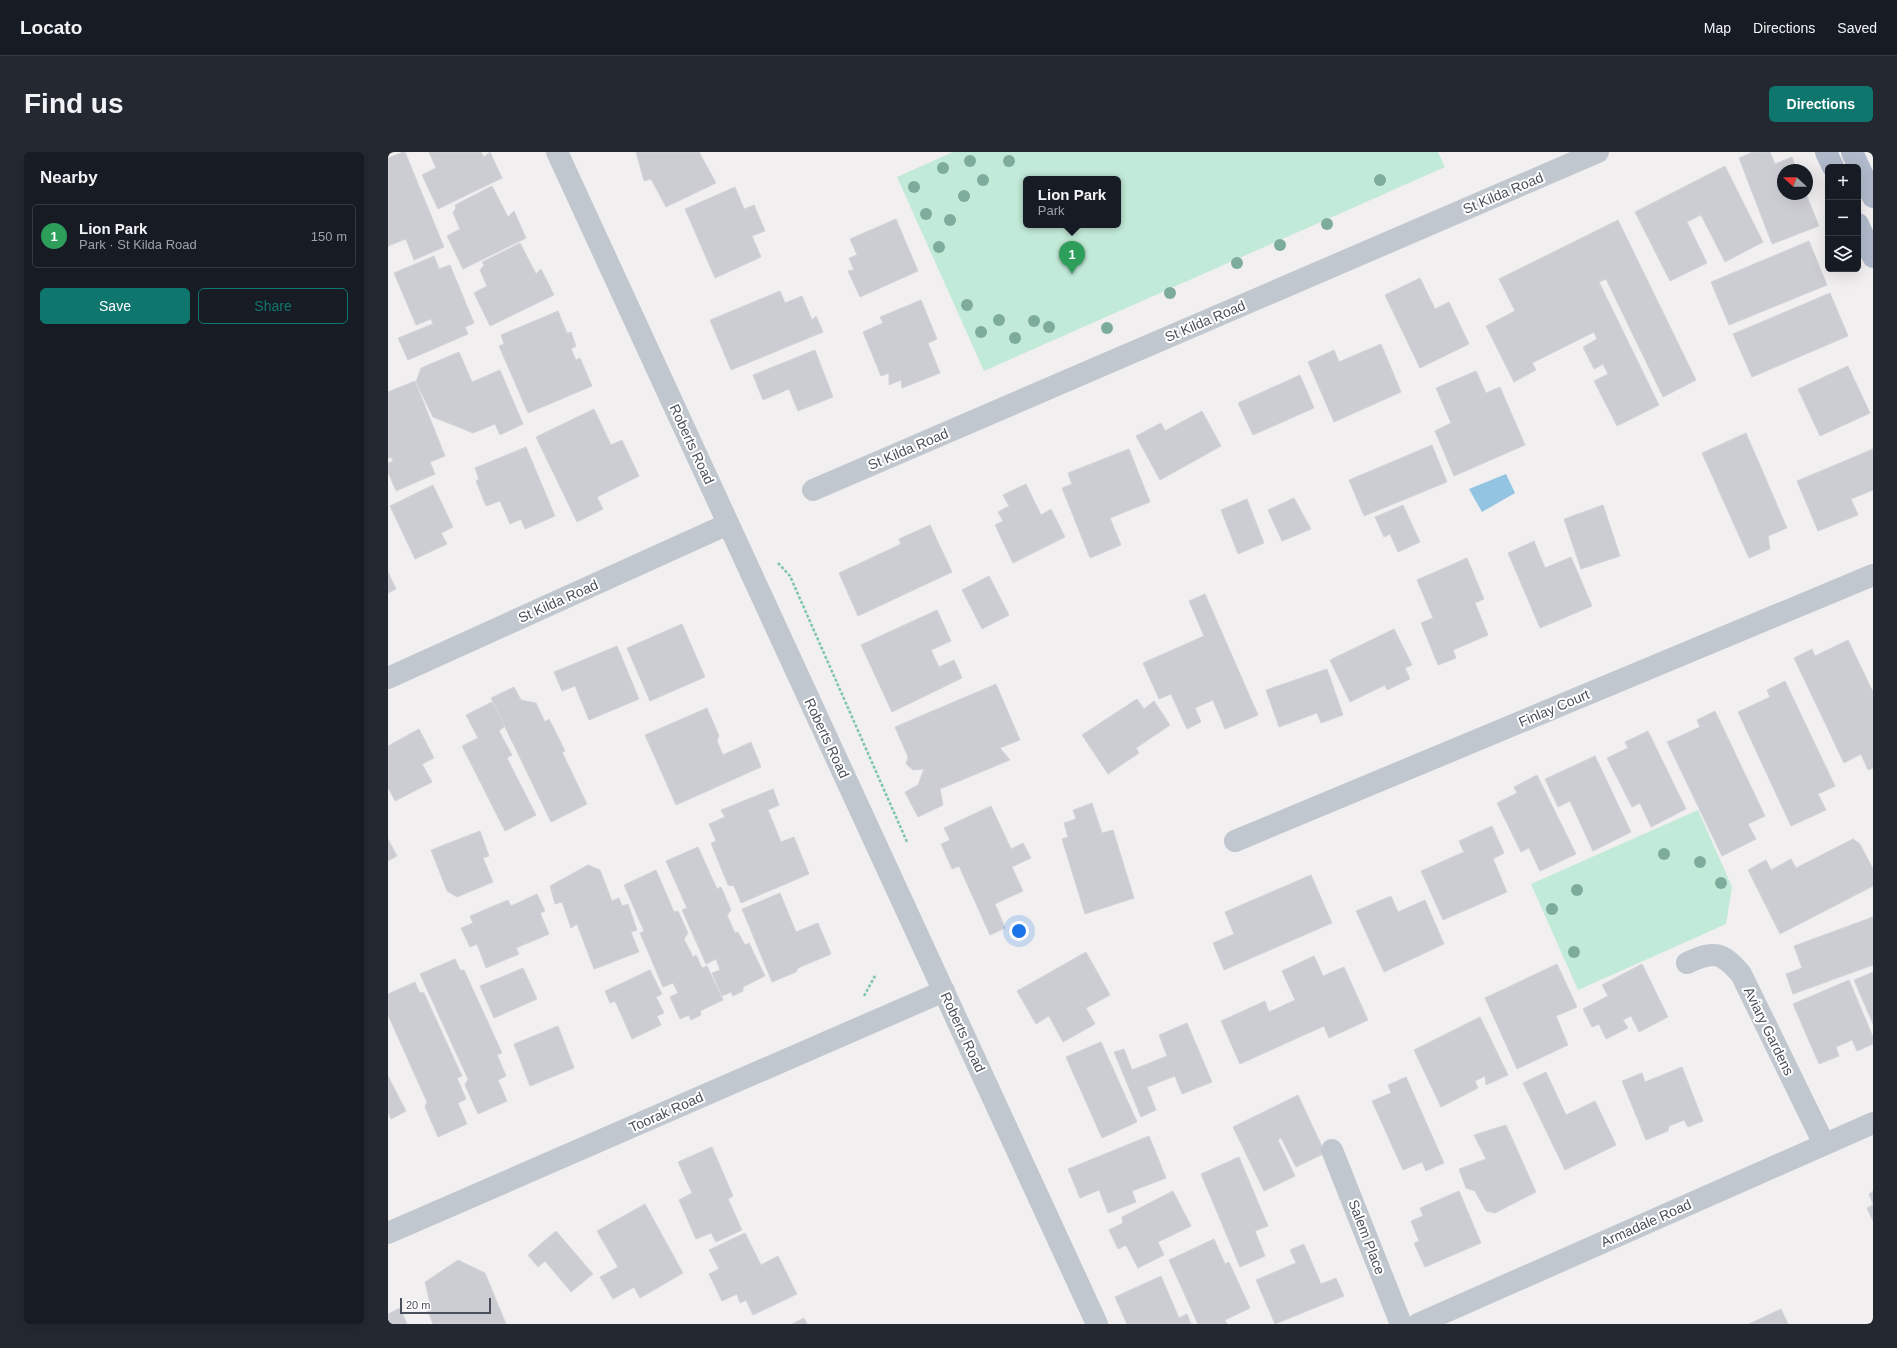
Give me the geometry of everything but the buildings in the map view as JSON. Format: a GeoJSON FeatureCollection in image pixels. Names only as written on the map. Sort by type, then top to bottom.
{"type":"FeatureCollection","features":[{"type":"Feature","properties":{"kind":"main road"},"geometry":{"type":"LineString","coordinates":[[1826,152],[1832,164]]}},
{"type":"Feature","properties":{"kind":"main road"},"geometry":{"type":"LineString","coordinates":[[1852,152],[1873,197]]}},
{"type":"Feature","properties":{"kind":"main road"},"geometry":{"type":"LineString","coordinates":[[1861,231],[1873,257]]}},
{"type":"Feature","properties":{"kind":"street","name":"Roberts Road"},"geometry":{"type":"LineString","coordinates":[[557,152],[1097,1324]]}},
{"type":"Feature","properties":{"kind":"street","name":"St Kilda Road"},"geometry":{"type":"LineString","coordinates":[[813,490],[1598,152]]}},
{"type":"Feature","properties":{"kind":"street","name":"St Kilda Road"},"geometry":{"type":"LineString","coordinates":[[388,678],[728,524]]}},
{"type":"Feature","properties":{"kind":"street","name":"Finlay Court"},"geometry":{"type":"LineString","coordinates":[[1235,841],[1873,575]]}},
{"type":"Feature","properties":{"kind":"street","name":"Aviary Gardens"},"geometry":{"type":"LineString","coordinates":[[1687,963],[1704,955],[1717,955],[1730,961],[1742,974],[1824,1144]]}},
{"type":"Feature","properties":{"kind":"street","name":"Toorak Road"},"geometry":{"type":"LineString","coordinates":[[388,1233],[944,991]]}},
{"type":"Feature","properties":{"kind":"street","name":"Armadale Road"},"geometry":{"type":"LineString","coordinates":[[1418,1324],[1873,1123]]}},
{"type":"Feature","properties":{"kind":"street","name":"Salem Place"},"geometry":{"type":"LineString","coordinates":[[1332,1150],[1401,1324]]}},
{"type":"Feature","properties":{"kind":"green space"},"geometry":{"type":"Polygon","coordinates":[[[953,152],[1438,152],[1445,167],[984,371],[897,177],[953,152]]]}},
{"type":"Feature","properties":{"kind":"green space"},"geometry":{"type":"Polygon","coordinates":[[[1698,810],[1732,887],[1726,924],[1578,990],[1531,884],[1698,810]]]}},
{"type":"Feature","properties":{"kind":"water"},"geometry":{"type":"Polygon","coordinates":[[[1506,474],[1515,493],[1482,512],[1469,489],[1506,474]]]}},
{"type":"Feature","properties":{"kind":"place","name":"Lion Park"},"geometry":{"type":"Point","coordinates":[1072,274]}}]}
